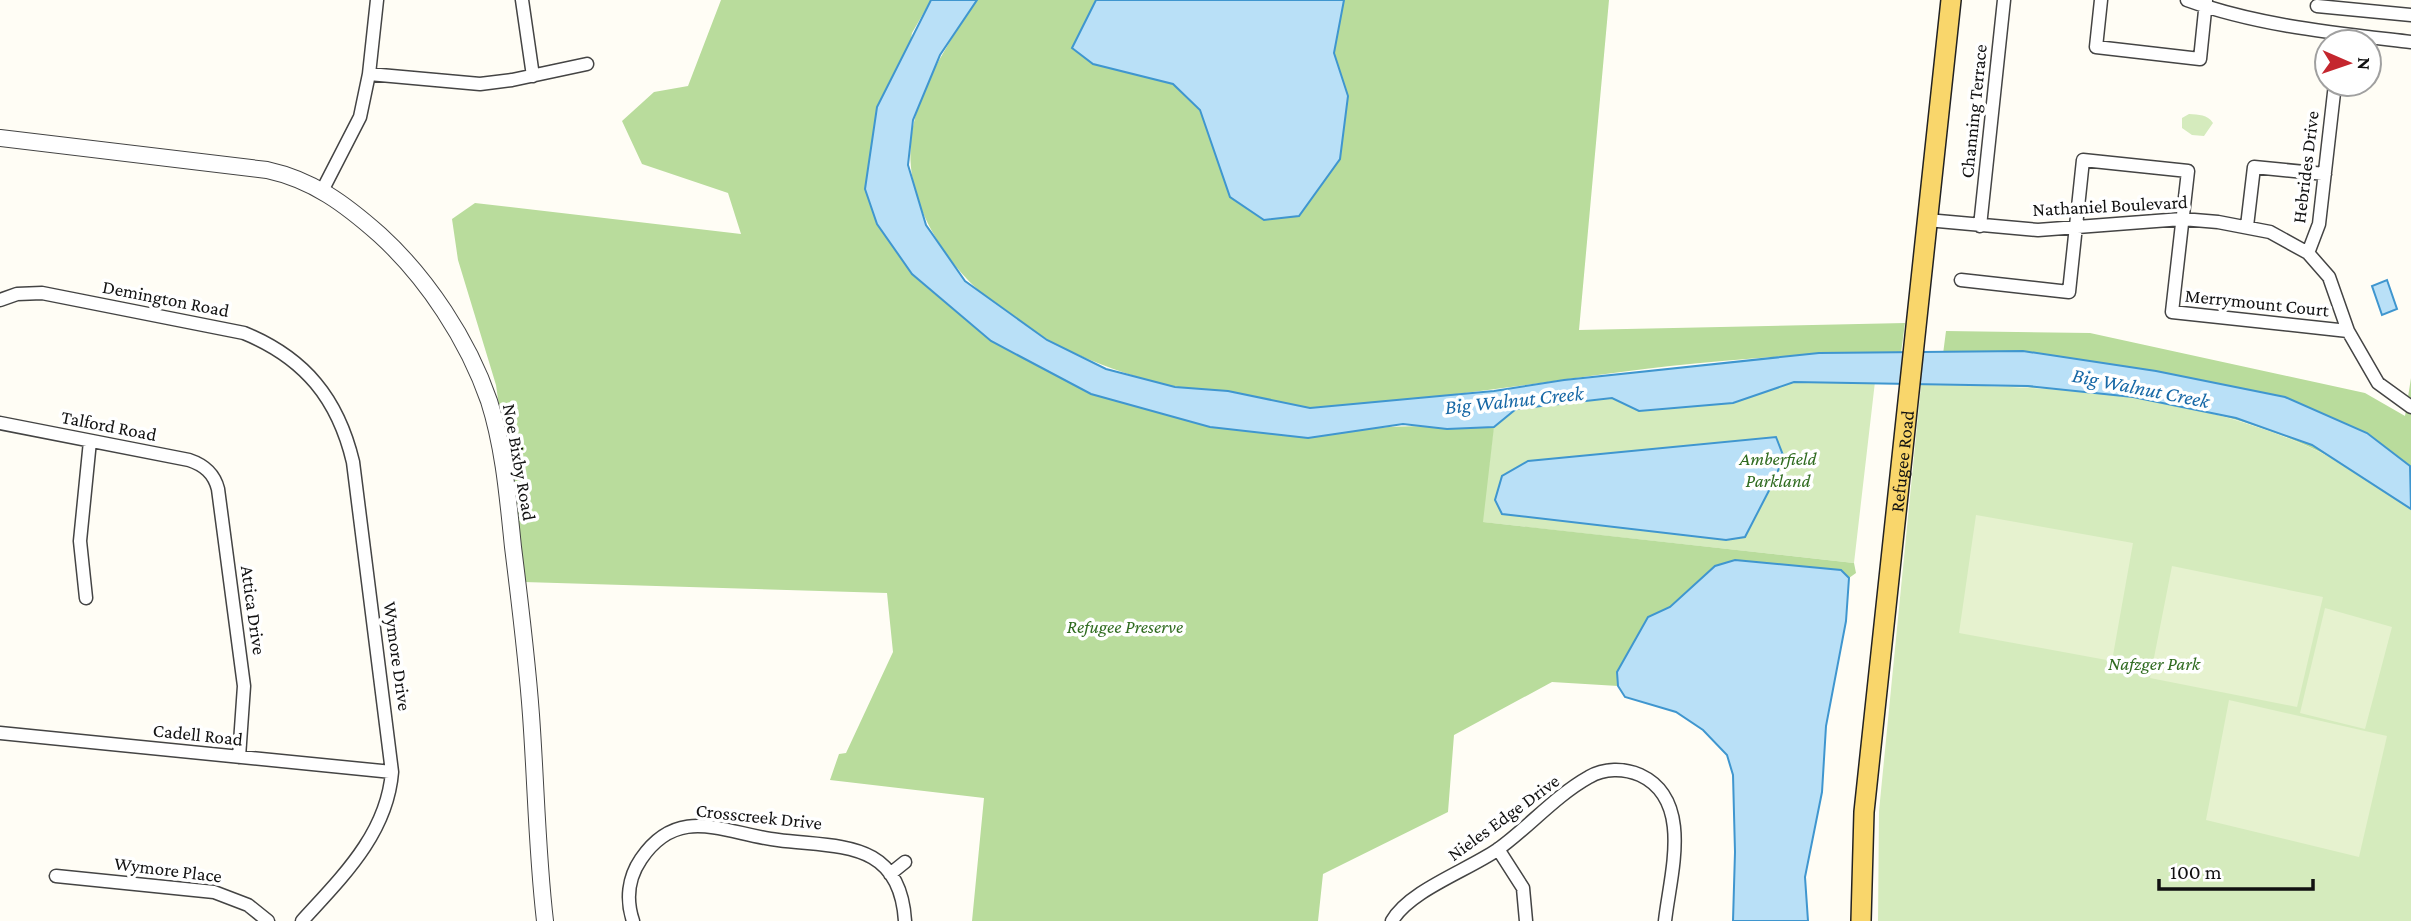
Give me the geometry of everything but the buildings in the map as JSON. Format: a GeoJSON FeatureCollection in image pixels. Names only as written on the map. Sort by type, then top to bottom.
{"type":"FeatureCollection","features":[{"type":"Feature","properties":{"kind":"main road","name":"Refugee Road"},"geometry":{"type":"LineString","coordinates":[[1861,921],[1864,812],[1951,0]]}},
{"type":"Feature","properties":{"kind":"street"},"geometry":{"type":"LineString","coordinates":[[323,189],[354,134],[369,74],[377,0]]}},
{"type":"Feature","properties":{"kind":"street"},"geometry":{"type":"LineString","coordinates":[[522,0],[533,76]]}},
{"type":"Feature","properties":{"kind":"street","name":"Channing Terrace"},"geometry":{"type":"LineString","coordinates":[[1980,226],[2004,0]]}},
{"type":"Feature","properties":{"kind":"street"},"geometry":{"type":"LineString","coordinates":[[2101,0],[2096,47],[2200,59],[2206,3]]}},
{"type":"Feature","properties":{"kind":"street"},"geometry":{"type":"LineString","coordinates":[[2187,0],[2206,3],[2226,14],[2313,30]]}},
{"type":"Feature","properties":{"kind":"street"},"geometry":{"type":"LineString","coordinates":[[2315,28],[2317,3],[2411,15]]}},
{"type":"Feature","properties":{"kind":"street"},"geometry":{"type":"LineString","coordinates":[[2383,40],[2411,42]]}},
{"type":"Feature","properties":{"kind":"street"},"geometry":{"type":"LineString","coordinates":[[369,74],[480,84],[587,64]]}},
{"type":"Feature","properties":{"kind":"street","name":"Hebrides Drive"},"geometry":{"type":"LineString","coordinates":[[2308,253],[2319,224],[2333,98]]}},
{"type":"Feature","properties":{"kind":"street","name":"Noe Bixby Road"},"geometry":{"type":"LineString","coordinates":[[0,138],[267,170],[323,189],[385,240],[422,283],[462,344],[489,401],[505,472],[523,628],[545,921]]}},
{"type":"Feature","properties":{"kind":"street"},"geometry":{"type":"LineString","coordinates":[[1961,279],[2069,292],[2083,160],[2188,172],[2182,219]]}},
{"type":"Feature","properties":{"kind":"street"},"geometry":{"type":"LineString","coordinates":[[2247,226],[2254,167],[2325,174]]}},
{"type":"Feature","properties":{"kind":"street","name":"Nathaniel Boulevard"},"geometry":{"type":"LineString","coordinates":[[1927,220],[1980,226],[2076,229],[2182,219],[2247,226],[2283,237],[2308,253],[2329,277],[2348,331],[2378,383],[2411,407]]}},
{"type":"Feature","properties":{"kind":"street","name":"Merrymount Court"},"geometry":{"type":"LineString","coordinates":[[2182,219],[2172,312],[2348,331]]}},
{"type":"Feature","properties":{"kind":"street","name":"Demington Road"},"geometry":{"type":"LineString","coordinates":[[0,300],[16,294],[42,293],[225,328],[272,346],[311,379]]}},
{"type":"Feature","properties":{"kind":"street","name":"Wymore Drive"},"geometry":{"type":"LineString","coordinates":[[302,921],[372,836],[386,806],[392,772],[353,461],[338,413],[311,379]]}},
{"type":"Feature","properties":{"kind":"street","name":"Talford Road"},"geometry":{"type":"LineString","coordinates":[[0,424],[188,460],[213,468]]}},
{"type":"Feature","properties":{"kind":"street"},"geometry":{"type":"LineString","coordinates":[[86,598],[80,541],[90,441]]}},
{"type":"Feature","properties":{"kind":"street","name":"Attica Drive"},"geometry":{"type":"LineString","coordinates":[[213,468],[243,673],[244,709],[239,757]]}},
{"type":"Feature","properties":{"kind":"street","name":"Cadell Road"},"geometry":{"type":"LineString","coordinates":[[0,733],[392,772]]}},
{"type":"Feature","properties":{"kind":"street","name":"Nieles Edge Drive"},"geometry":{"type":"LineString","coordinates":[[1392,921],[1407,902],[1498,849],[1594,774],[1628,771],[1646,778],[1664,794],[1674,818],[1665,921]]}},
{"type":"Feature","properties":{"kind":"street","name":"Crosscreek Drive"},"geometry":{"type":"LineString","coordinates":[[633,921],[629,892],[636,867],[653,843],[666,834],[691,826],[736,829],[777,840],[847,846],[880,862],[890,874]]}},
{"type":"Feature","properties":{"kind":"street"},"geometry":{"type":"LineString","coordinates":[[1498,849],[1523,888],[1526,921]]}},
{"type":"Feature","properties":{"kind":"street"},"geometry":{"type":"LineString","coordinates":[[905,862],[890,874],[902,898],[905,921]]}},
{"type":"Feature","properties":{"kind":"street","name":"Wymore Place"},"geometry":{"type":"LineString","coordinates":[[55,876],[214,892],[248,905],[268,921]]}},
{"type":"Feature","properties":{"kind":"green space","name":"Refugee Preserve"},"geometry":{"type":"Polygon","coordinates":[[[721,0],[931,0],[912,33],[877,224],[1091,394],[1369,426],[1369,429],[1400,426],[1494,427],[1483,522],[1854,563],[1856,573],[1849,578],[1841,570],[1715,566],[1670,607],[1648,617],[1617,672],[1618,686],[1552,682],[1454,735],[1448,812],[1323,874],[1318,921],[972,921],[984,798],[830,780],[839,754],[846,753],[893,652],[887,593],[524,582],[496,385],[458,260],[452,219],[475,203],[741,234],[728,193],[642,164],[622,121],[654,92],[688,86],[721,0]]]}},
{"type":"Feature","properties":{"kind":"green space"},"geometry":{"type":"Polygon","coordinates":[[[977,0],[1096,0],[1072,48],[1093,64],[1173,84],[1200,109],[1230,197],[1348,96],[1334,53],[1344,0],[1609,0],[1579,330],[1905,323],[1901,353],[1773,357],[1688,364],[1458,394],[1322,408],[1291,406],[1230,392],[1172,386],[1108,367],[1046,338],[1016,321],[989,300],[965,277],[945,252],[925,217],[914,184],[910,152],[914,122],[938,62],[977,0]]]}},
{"type":"Feature","properties":{"kind":"green space"},"geometry":{"type":"Polygon","coordinates":[[[2189,114],[2205,116],[2211,120],[2213,123],[2204,136],[2192,135],[2182,128],[2182,118],[2189,114]]]}},
{"type":"Feature","properties":{"kind":"green space"},"geometry":{"type":"Polygon","coordinates":[[[1946,331],[2090,333],[2365,393],[2405,416],[2411,378],[2411,509],[2359,473],[2304,445],[2247,423],[2187,407],[2126,396],[2064,390],[1939,385],[1946,331]]]}},
{"type":"Feature","properties":{"kind":"green space","name":"Amberfield Parkland"},"geometry":{"type":"Polygon","coordinates":[[[1876,373],[1854,563],[1482,522],[1496,407],[1876,373]]]}},
{"type":"Feature","properties":{"kind":"green space","name":"Nafzger Park"},"geometry":{"type":"Polygon","coordinates":[[[1921,385],[2050,389],[2115,395],[2240,421],[2300,443],[2357,472],[2411,509],[2411,921],[1878,921],[1879,811],[1921,385]]]}},
{"type":"Feature","properties":{"kind":"green space"},"geometry":{"type":"Polygon","coordinates":[[[1976,515],[2133,543],[2112,661],[1959,633],[1976,515]]]}},
{"type":"Feature","properties":{"kind":"green space"},"geometry":{"type":"Polygon","coordinates":[[[2172,566],[2323,597],[2297,707],[2150,678],[2172,566]]]}},
{"type":"Feature","properties":{"kind":"green space"},"geometry":{"type":"Polygon","coordinates":[[[2325,608],[2392,627],[2365,729],[2300,713],[2325,608]]]}},
{"type":"Feature","properties":{"kind":"green space"},"geometry":{"type":"Polygon","coordinates":[[[2229,700],[2387,736],[2359,857],[2206,820],[2229,700]]]}},
{"type":"Feature","properties":{"kind":"water","name":"Big Walnut Creek"},"geometry":{"type":"Polygon","coordinates":[[[931,0],[977,0],[940,55],[913,120],[908,165],[926,225],[965,281],[1047,340],[1106,369],[1175,387],[1228,391],[1310,408],[1494,391],[1564,380],[1819,353],[2023,351],[2156,371],[2285,397],[2367,433],[2410,466],[2411,509],[2312,445],[2236,418],[2133,397],[2028,386],[1794,382],[1733,403],[1639,411],[1612,398],[1516,409],[1494,427],[1447,429],[1403,424],[1308,438],[1210,427],[1091,394],[991,341],[912,274],[877,224],[865,189],[877,107],[931,0]]]}},
{"type":"Feature","properties":{"kind":"water"},"geometry":{"type":"Polygon","coordinates":[[[1096,0],[1344,0],[1334,53],[1348,96],[1340,159],[1299,216],[1264,220],[1230,197],[1200,110],[1173,84],[1093,64],[1072,48],[1096,0]]]}},
{"type":"Feature","properties":{"kind":"water"},"geometry":{"type":"Polygon","coordinates":[[[2387,280],[2397,309],[2382,315],[2372,286],[2387,280]]]}},
{"type":"Feature","properties":{"kind":"water"},"geometry":{"type":"Polygon","coordinates":[[[1776,437],[1783,455],[1776,477],[1745,537],[1726,540],[1502,514],[1495,500],[1502,476],[1528,461],[1776,437]]]}},
{"type":"Feature","properties":{"kind":"water"},"geometry":{"type":"Polygon","coordinates":[[[1735,560],[1841,570],[1849,578],[1846,621],[1826,726],[1822,792],[1805,877],[1808,921],[1733,921],[1733,775],[1727,755],[1703,730],[1676,712],[1625,697],[1618,686],[1617,672],[1648,617],[1670,607],[1715,566],[1735,560]]]}}]}
